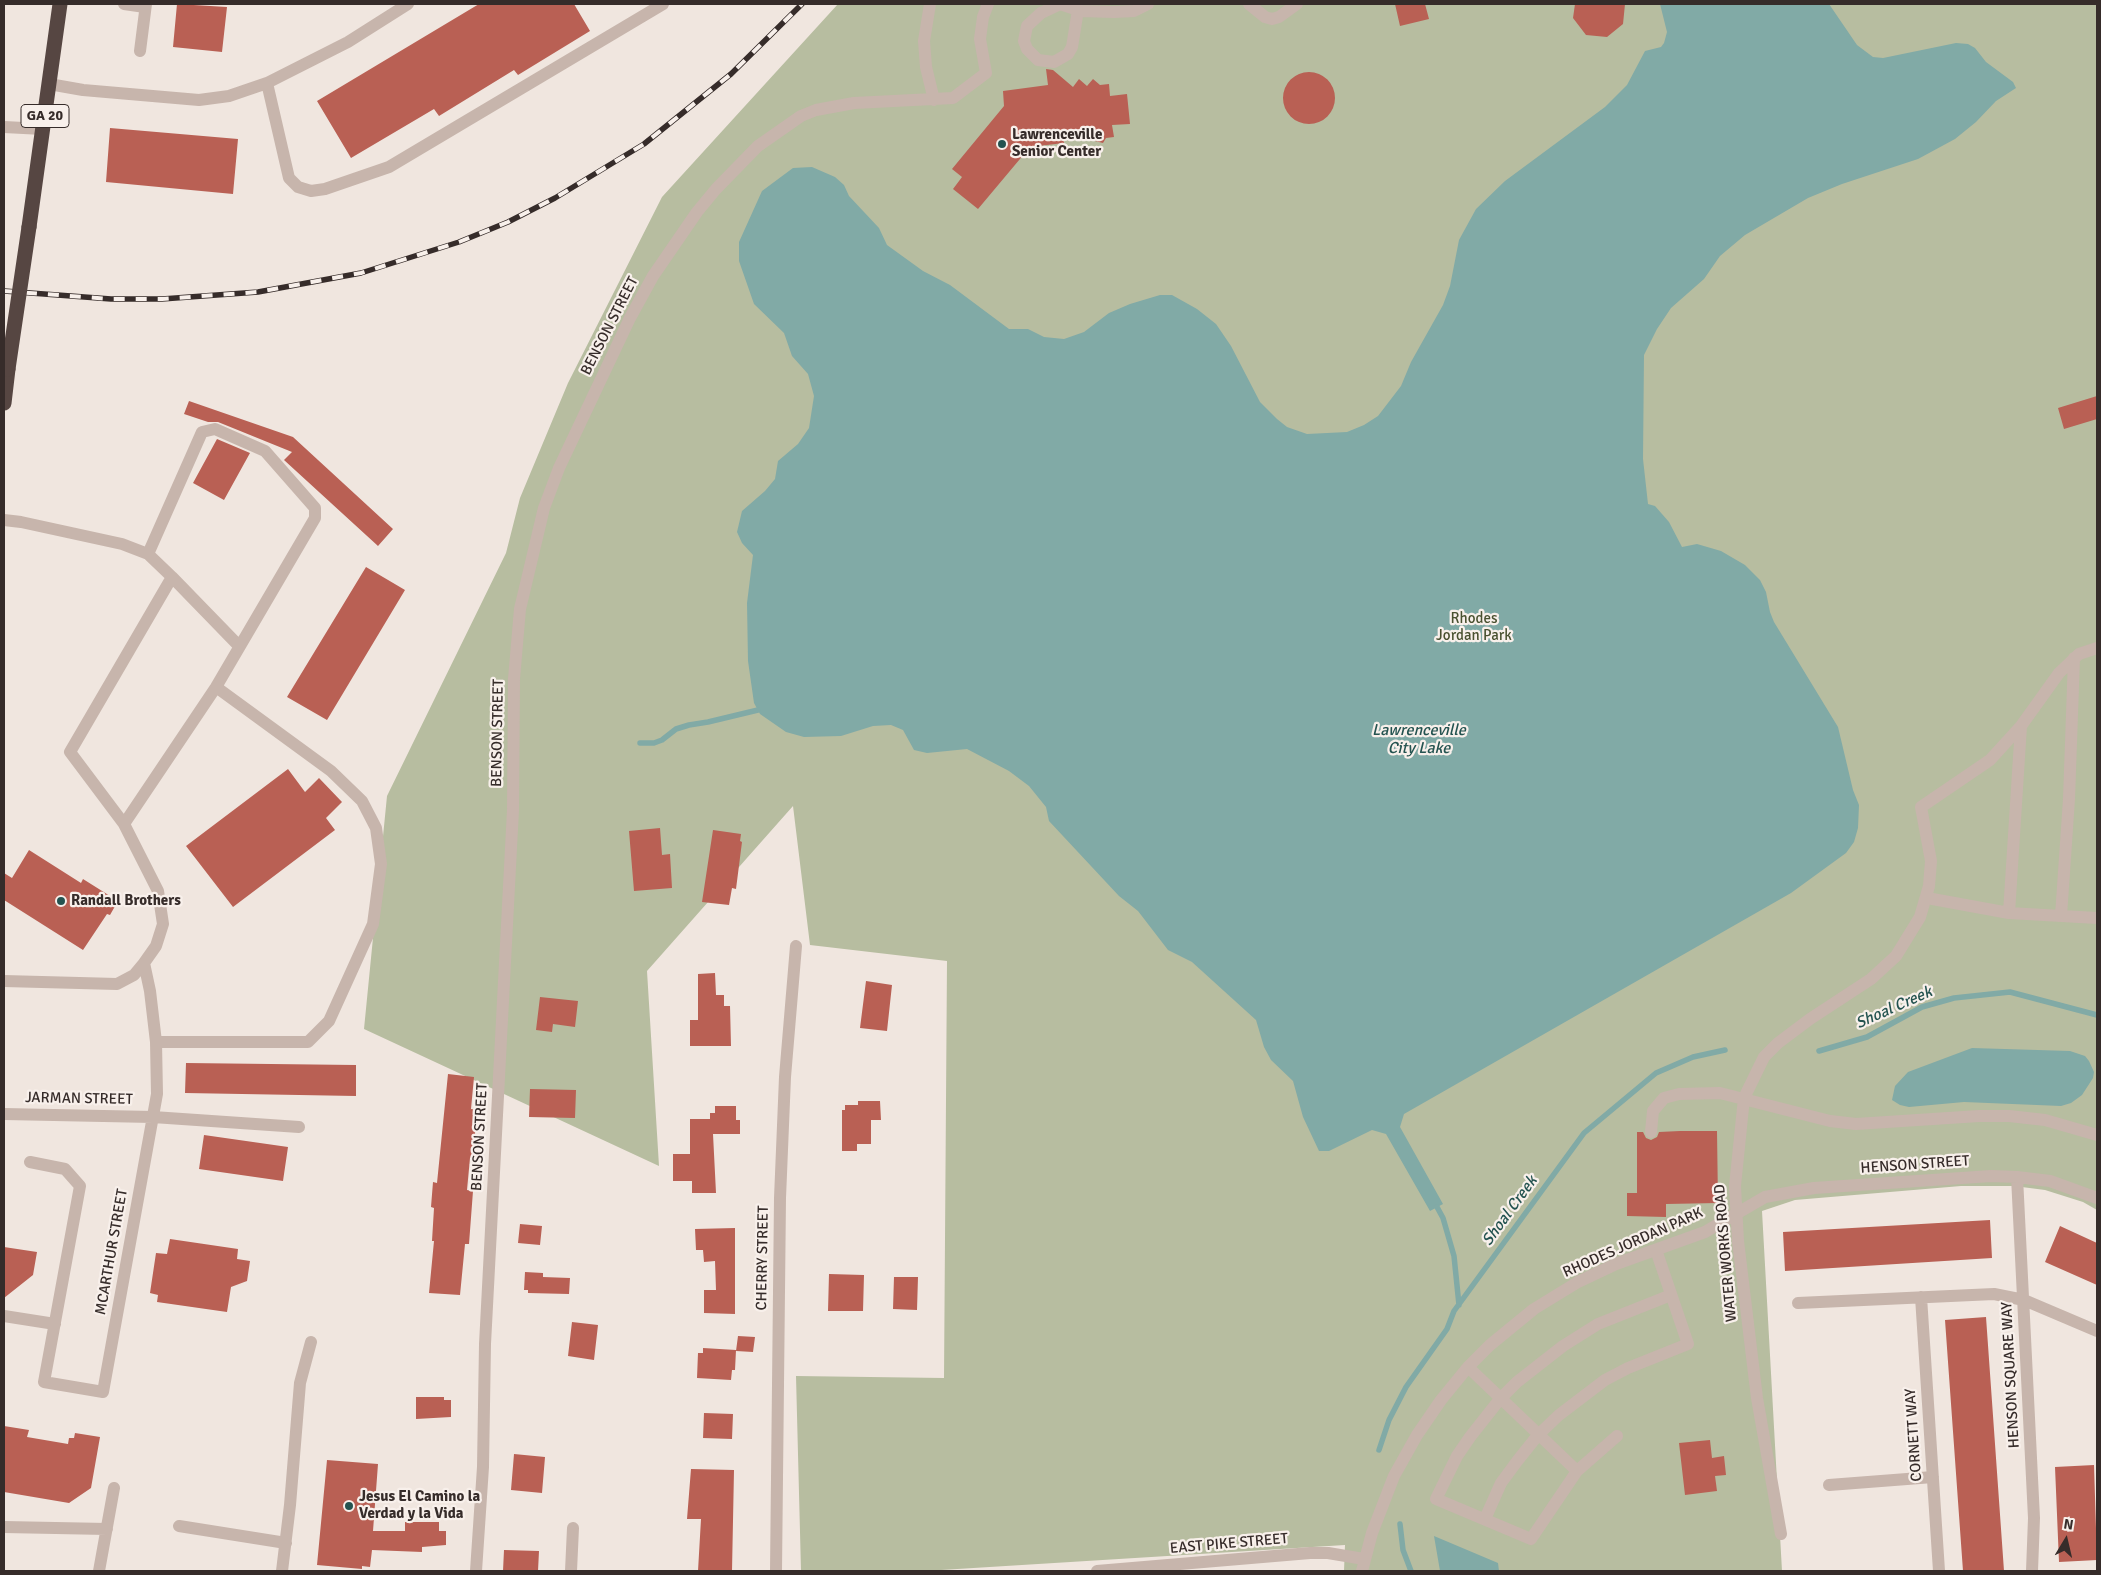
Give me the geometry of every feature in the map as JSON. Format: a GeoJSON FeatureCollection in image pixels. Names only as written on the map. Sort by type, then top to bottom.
{"type":"FeatureCollection","features":[{"type":"Feature","properties":{"kind":"highway","name":"GA 20"},"geometry":{"type":"LineString","coordinates":[[4,403],[44,129],[60,4]]}},
{"type":"Feature","properties":{"kind":"street"},"geometry":{"type":"LineString","coordinates":[[124,4],[146,5],[140,51]]}},
{"type":"Feature","properties":{"kind":"street"},"geometry":{"type":"LineString","coordinates":[[49,84],[83,90],[199,100],[229,96],[267,83],[348,42],[408,4]]}},
{"type":"Feature","properties":{"kind":"street"},"geometry":{"type":"LineString","coordinates":[[267,83],[289,178],[298,187],[311,191],[324,189],[389,167],[663,4]]}},
{"type":"Feature","properties":{"kind":"street"},"geometry":{"type":"LineString","coordinates":[[930,4],[924,41],[926,66],[934,100]]}},
{"type":"Feature","properties":{"kind":"street","name":"BENSON STREET"},"geometry":{"type":"LineString","coordinates":[[476,1571],[483,1467],[485,1344],[508,910],[514,679],[520,609],[544,508],[559,468],[635,309],[674,244],[716,189],[758,146],[801,116],[836,105],[953,98],[986,73],[980,39],[982,17],[988,4]]}},
{"type":"Feature","properties":{"kind":"street"},"geometry":{"type":"LineString","coordinates":[[1078,10],[1072,47],[1068,54],[1054,62],[1038,60],[1027,48],[1024,41],[1028,26],[1041,13],[1060,4],[1078,10],[1127,8],[1148,4]]}},
{"type":"Feature","properties":{"kind":"street"},"geometry":{"type":"LineString","coordinates":[[1249,4],[1265,17],[1272,19],[1279,17],[1297,4]]}},
{"type":"Feature","properties":{"kind":"street"},"geometry":{"type":"LineString","coordinates":[[4,127],[44,129]]}},
{"type":"Feature","properties":{"kind":"street"},"geometry":{"type":"LineString","coordinates":[[124,824],[216,687],[315,518],[315,508],[265,451],[215,429],[202,432],[148,554]]}},
{"type":"Feature","properties":{"kind":"street"},"geometry":{"type":"LineString","coordinates":[[4,520],[122,544],[148,554],[239,646]]}},
{"type":"Feature","properties":{"kind":"street"},"geometry":{"type":"LineString","coordinates":[[4,981],[117,984],[134,974],[156,946],[164,924],[158,891],[124,824],[70,752],[172,577]]}},
{"type":"Feature","properties":{"kind":"street"},"geometry":{"type":"LineString","coordinates":[[2009,913],[2021,726],[2059,673],[2074,658],[2085,651],[2097,648]]}},
{"type":"Feature","properties":{"kind":"street"},"geometry":{"type":"LineString","coordinates":[[2061,916],[2069,799],[2074,658]]}},
{"type":"Feature","properties":{"kind":"street"},"geometry":{"type":"LineString","coordinates":[[156,1042],[308,1042],[329,1021],[373,924],[381,864],[376,828],[362,801],[331,771],[216,687]]}},
{"type":"Feature","properties":{"kind":"street","name":"WATER WORKS ROAD"},"geometry":{"type":"LineString","coordinates":[[1781,1534],[1757,1398],[1741,1270],[1736,1212],[1735,1186],[1744,1098],[1764,1057],[1778,1043],[1810,1019],[1871,980],[1896,956],[1911,936],[1927,898],[1931,860],[1921,807],[1990,760],[2021,726]]}},
{"type":"Feature","properties":{"kind":"street"},"geometry":{"type":"LineString","coordinates":[[1927,898],[2009,913],[2097,918]]}},
{"type":"Feature","properties":{"kind":"street","name":"CHERRY STREET"},"geometry":{"type":"LineString","coordinates":[[776,1571],[780,1198],[785,1077],[796,946]]}},
{"type":"Feature","properties":{"kind":"street","name":"MCARTHUR STREET"},"geometry":{"type":"LineString","coordinates":[[55,1324],[44,1382],[103,1392],[157,1094],[156,1042],[150,992],[144,963]]}},
{"type":"Feature","properties":{"kind":"street"},"geometry":{"type":"LineString","coordinates":[[1652,1132],[1653,1111],[1668,1096],[1720,1093],[1806,1116],[1856,1124],[1979,1116],[2009,1116],[2045,1120],[2097,1135]]}},
{"type":"Feature","properties":{"kind":"street","name":"JARMAN STREET"},"geometry":{"type":"LineString","coordinates":[[4,1114],[153,1117],[299,1127]]}},
{"type":"Feature","properties":{"kind":"street"},"geometry":{"type":"LineString","coordinates":[[4,1316],[55,1324],[80,1186],[66,1169],[30,1162]]}},
{"type":"Feature","properties":{"kind":"street","name":"HENSON STREET"},"geometry":{"type":"LineString","coordinates":[[1736,1212],[1765,1197],[1814,1188],[1992,1176],[2017,1176],[2050,1181],[2097,1198]]}},
{"type":"Feature","properties":{"kind":"street","name":"HENSON SQUARE WAY"},"geometry":{"type":"LineString","coordinates":[[2017,1176],[2034,1518],[2032,1571]]}},
{"type":"Feature","properties":{"kind":"street","name":"RHODES JORDAN PARK"},"geometry":{"type":"LineString","coordinates":[[1363,1565],[1376,1523],[1399,1468],[1417,1435],[1440,1400],[1490,1345],[1534,1309],[1578,1282],[1705,1232],[1736,1212]]}},
{"type":"Feature","properties":{"kind":"street"},"geometry":{"type":"LineString","coordinates":[[1485,1519],[1501,1483],[1538,1435],[1559,1415],[1605,1380],[1660,1354],[1688,1344],[1656,1250]]}},
{"type":"Feature","properties":{"kind":"street"},"geometry":{"type":"LineString","coordinates":[[1798,1303],[1994,1294],[2024,1300],[2097,1331]]}},
{"type":"Feature","properties":{"kind":"street"},"geometry":{"type":"LineString","coordinates":[[1617,1436],[1577,1471],[1531,1540],[1436,1499],[1457,1456],[1500,1399],[1539,1363],[1598,1324],[1671,1295]]}},
{"type":"Feature","properties":{"kind":"street","name":"CORNETT WAY"},"geometry":{"type":"LineString","coordinates":[[1921,1297],[1940,1571]]}},
{"type":"Feature","properties":{"kind":"street"},"geometry":{"type":"LineString","coordinates":[[282,1571],[300,1383],[311,1342]]}},
{"type":"Feature","properties":{"kind":"street"},"geometry":{"type":"LineString","coordinates":[[1468,1367],[1577,1471]]}},
{"type":"Feature","properties":{"kind":"street"},"geometry":{"type":"LineString","coordinates":[[1829,1484],[1933,1477]]}},
{"type":"Feature","properties":{"kind":"street"},"geometry":{"type":"LineString","coordinates":[[99,1571],[114,1488]]}},
{"type":"Feature","properties":{"kind":"street"},"geometry":{"type":"LineString","coordinates":[[179,1526],[286,1543]]}},
{"type":"Feature","properties":{"kind":"street"},"geometry":{"type":"LineString","coordinates":[[4,1527],[107,1529]]}},
{"type":"Feature","properties":{"kind":"street"},"geometry":{"type":"LineString","coordinates":[[571,1571],[573,1528]]}},
{"type":"Feature","properties":{"kind":"street","name":"EAST PIKE STREET"},"geometry":{"type":"LineString","coordinates":[[1096,1571],[1310,1553],[1328,1553],[1363,1565]]}},
{"type":"Feature","properties":{"kind":"green space","name":"Rhodes Jordan Park"},"geometry":{"type":"Polygon","coordinates":[[[838,4],[2097,4],[2097,1210],[2083,1202],[2045,1190],[2014,1186],[1961,1186],[1795,1200],[1762,1211],[1782,1571],[1344,1571],[1345,1545],[925,1571],[801,1571],[796,1376],[944,1378],[947,961],[810,945],[793,806],[647,971],[659,1166],[364,1029],[387,796],[506,553],[520,498],[568,383],[662,197],[838,4]]]}},
{"type":"Feature","properties":{"kind":"water","name":"Lawrenceville City Lake"},"geometry":{"type":"Polygon","coordinates":[[[1660,4],[1829,4],[1857,45],[1873,57],[1883,58],[1956,43],[1968,44],[1975,48],[1986,62],[2013,82],[2016,88],[1996,101],[1976,122],[1955,139],[1918,159],[1842,184],[1808,198],[1745,235],[1720,256],[1704,279],[1671,308],[1657,329],[1644,355],[1643,459],[1648,504],[1655,506],[1669,522],[1682,547],[1697,544],[1721,551],[1745,565],[1760,580],[1766,592],[1774,622],[1838,727],[1853,790],[1859,805],[1858,828],[1854,842],[1846,853],[1791,893],[1404,1114],[1400,1127],[1443,1204],[1430,1211],[1386,1134],[1372,1130],[1329,1151],[1319,1151],[1303,1117],[1293,1081],[1271,1060],[1264,1047],[1256,1020],[1192,962],[1168,950],[1138,911],[1119,896],[1049,821],[1046,807],[1029,786],[1009,771],[967,749],[927,753],[914,750],[903,730],[891,725],[873,726],[841,736],[804,737],[786,732],[760,714],[754,703],[748,661],[747,603],[753,555],[742,543],[737,532],[742,511],[765,491],[775,479],[778,461],[798,444],[809,428],[814,396],[808,374],[792,356],[784,333],[754,304],[739,261],[739,242],[762,191],[793,168],[812,167],[835,177],[844,185],[849,196],[879,228],[887,245],[923,271],[950,285],[1009,329],[1028,329],[1044,337],[1064,339],[1084,332],[1109,313],[1130,304],[1160,295],[1172,295],[1197,309],[1216,324],[1231,346],[1260,402],[1287,427],[1307,434],[1347,432],[1364,425],[1378,416],[1401,386],[1411,362],[1443,305],[1450,286],[1459,240],[1476,209],[1505,181],[1605,107],[1627,85],[1645,51],[1661,47],[1664,43],[1667,32],[1660,4]]]}},
{"type":"Feature","properties":{"kind":"water"},"geometry":{"type":"Polygon","coordinates":[[[1972,1048],[2070,1051],[2085,1056],[2094,1072],[2093,1078],[2082,1095],[2071,1103],[2061,1106],[1964,1102],[1909,1107],[1900,1105],[1892,1100],[1895,1086],[1908,1072],[1972,1048]]]}},
{"type":"Feature","properties":{"kind":"water"},"geometry":{"type":"Polygon","coordinates":[[[1434,1536],[1498,1563],[1499,1571],[1440,1571],[1434,1536]]]}},
{"type":"Feature","properties":{"kind":"building"},"geometry":{"type":"Polygon","coordinates":[[[177,4],[227,7],[222,52],[173,47],[177,4]]]}},
{"type":"Feature","properties":{"kind":"building"},"geometry":{"type":"Polygon","coordinates":[[[479,4],[574,4],[590,31],[518,75],[514,70],[439,116],[434,109],[351,158],[317,101],[479,4]]]}},
{"type":"Feature","properties":{"kind":"building"},"geometry":{"type":"Polygon","coordinates":[[[1395,4],[1425,4],[1429,19],[1400,26],[1395,4]]]}},
{"type":"Feature","properties":{"kind":"building"},"geometry":{"type":"Polygon","coordinates":[[[1575,4],[1625,4],[1623,24],[1607,37],[1586,35],[1573,18],[1575,4]]]}},
{"type":"Feature","properties":{"kind":"building","name":"Lawrenceville Senior Center"},"geometry":{"type":"Polygon","coordinates":[[[1046,69],[1053,70],[1073,87],[1079,79],[1087,86],[1093,79],[1100,85],[1109,84],[1110,96],[1127,94],[1130,124],[1112,125],[1114,137],[1106,138],[1103,143],[1063,133],[1064,143],[1030,147],[978,209],[953,189],[962,177],[952,169],[1004,106],[1003,91],[1048,85],[1046,69]]]}},
{"type":"Feature","properties":{"kind":"building"},"geometry":{"type":"Polygon","coordinates":[[[1309,72],[1319,74],[1327,80],[1333,88],[1335,98],[1333,108],[1327,116],[1319,122],[1309,124],[1299,122],[1291,116],[1285,108],[1283,98],[1285,88],[1291,80],[1299,74],[1309,72]]]}},
{"type":"Feature","properties":{"kind":"building"},"geometry":{"type":"Polygon","coordinates":[[[110,128],[238,139],[233,194],[106,182],[110,128]]]}},
{"type":"Feature","properties":{"kind":"building"},"geometry":{"type":"Polygon","coordinates":[[[2097,396],[2097,419],[2064,429],[2058,408],[2097,396]]]}},
{"type":"Feature","properties":{"kind":"building"},"geometry":{"type":"Polygon","coordinates":[[[189,401],[293,437],[393,529],[378,546],[284,460],[292,452],[218,422],[208,422],[184,414],[189,401]]]}},
{"type":"Feature","properties":{"kind":"building"},"geometry":{"type":"Polygon","coordinates":[[[217,439],[250,453],[224,500],[193,483],[217,439]]]}},
{"type":"Feature","properties":{"kind":"building"},"geometry":{"type":"Polygon","coordinates":[[[366,567],[405,590],[327,720],[287,697],[366,567]]]}},
{"type":"Feature","properties":{"kind":"building"},"geometry":{"type":"Polygon","coordinates":[[[288,769],[305,792],[319,778],[342,802],[326,818],[335,830],[233,907],[186,846],[288,769]]]}},
{"type":"Feature","properties":{"kind":"building"},"geometry":{"type":"Polygon","coordinates":[[[660,828],[662,855],[670,854],[672,888],[634,891],[629,831],[660,828]]]}},
{"type":"Feature","properties":{"kind":"building"},"geometry":{"type":"Polygon","coordinates":[[[713,830],[741,834],[740,841],[742,842],[736,889],[732,888],[729,905],[702,902],[713,830]]]}},
{"type":"Feature","properties":{"kind":"building","name":"Randall Brothers"},"geometry":{"type":"Polygon","coordinates":[[[29,850],[81,883],[83,879],[118,901],[110,915],[107,914],[83,950],[4,900],[4,873],[12,878],[29,850]]]}},
{"type":"Feature","properties":{"kind":"building"},"geometry":{"type":"Polygon","coordinates":[[[715,973],[716,995],[724,995],[724,1006],[730,1006],[731,1046],[690,1046],[690,1020],[698,1020],[698,974],[715,973]]]}},
{"type":"Feature","properties":{"kind":"building"},"geometry":{"type":"Polygon","coordinates":[[[866,981],[892,985],[887,1031],[860,1028],[866,981]]]}},
{"type":"Feature","properties":{"kind":"building"},"geometry":{"type":"Polygon","coordinates":[[[540,997],[578,1001],[575,1027],[553,1024],[552,1032],[536,1030],[540,997]]]}},
{"type":"Feature","properties":{"kind":"building"},"geometry":{"type":"Polygon","coordinates":[[[186,1063],[356,1065],[356,1096],[185,1093],[186,1063]]]}},
{"type":"Feature","properties":{"kind":"building"},"geometry":{"type":"Polygon","coordinates":[[[448,1074],[474,1077],[471,1109],[478,1110],[467,1190],[473,1191],[469,1244],[465,1244],[460,1295],[429,1293],[434,1241],[432,1241],[434,1208],[431,1207],[433,1182],[437,1183],[448,1074]]]}},
{"type":"Feature","properties":{"kind":"building"},"geometry":{"type":"Polygon","coordinates":[[[530,1089],[576,1090],[575,1118],[529,1117],[530,1089]]]}},
{"type":"Feature","properties":{"kind":"building"},"geometry":{"type":"Polygon","coordinates":[[[858,1101],[880,1101],[881,1120],[871,1120],[871,1144],[857,1144],[857,1151],[842,1151],[842,1110],[845,1110],[845,1105],[858,1105],[858,1101]]]}},
{"type":"Feature","properties":{"kind":"building"},"geometry":{"type":"Polygon","coordinates":[[[715,1106],[736,1106],[736,1120],[740,1120],[740,1134],[713,1134],[716,1193],[692,1193],[692,1181],[673,1181],[673,1154],[690,1154],[690,1119],[710,1119],[710,1113],[715,1113],[715,1106]]]}},
{"type":"Feature","properties":{"kind":"building"},"geometry":{"type":"Polygon","coordinates":[[[1717,1131],[1718,1203],[1666,1204],[1666,1217],[1627,1216],[1627,1193],[1637,1193],[1637,1132],[1643,1132],[1646,1138],[1651,1140],[1657,1137],[1659,1132],[1717,1131]]]}},
{"type":"Feature","properties":{"kind":"building"},"geometry":{"type":"Polygon","coordinates":[[[204,1135],[288,1147],[283,1181],[199,1169],[204,1135]]]}},
{"type":"Feature","properties":{"kind":"building"},"geometry":{"type":"Polygon","coordinates":[[[1990,1220],[1992,1258],[1785,1271],[1783,1232],[1990,1220]]]}},
{"type":"Feature","properties":{"kind":"building"},"geometry":{"type":"Polygon","coordinates":[[[520,1224],[542,1226],[540,1245],[518,1243],[520,1224]]]}},
{"type":"Feature","properties":{"kind":"building"},"geometry":{"type":"Polygon","coordinates":[[[2060,1226],[2097,1243],[2097,1285],[2045,1262],[2060,1226]]]}},
{"type":"Feature","properties":{"kind":"building"},"geometry":{"type":"Polygon","coordinates":[[[735,1228],[735,1314],[704,1313],[704,1290],[716,1290],[715,1261],[704,1262],[703,1250],[696,1250],[695,1229],[735,1228]]]}},
{"type":"Feature","properties":{"kind":"building"},"geometry":{"type":"Polygon","coordinates":[[[170,1239],[238,1249],[237,1259],[250,1261],[247,1281],[231,1287],[227,1312],[157,1302],[158,1295],[150,1293],[156,1253],[167,1254],[170,1239]]]}},
{"type":"Feature","properties":{"kind":"building"},"geometry":{"type":"Polygon","coordinates":[[[4,1247],[37,1252],[33,1275],[4,1298],[4,1247]]]}},
{"type":"Feature","properties":{"kind":"building"},"geometry":{"type":"Polygon","coordinates":[[[525,1272],[543,1273],[543,1277],[570,1278],[569,1294],[528,1293],[528,1290],[524,1290],[525,1272]]]}},
{"type":"Feature","properties":{"kind":"building"},"geometry":{"type":"Polygon","coordinates":[[[829,1274],[864,1275],[863,1311],[828,1311],[829,1274]]]}},
{"type":"Feature","properties":{"kind":"building"},"geometry":{"type":"Polygon","coordinates":[[[894,1277],[918,1277],[917,1310],[893,1309],[894,1277]]]}},
{"type":"Feature","properties":{"kind":"building"},"geometry":{"type":"Polygon","coordinates":[[[1986,1317],[2004,1571],[1963,1571],[1945,1320],[1986,1317]]]}},
{"type":"Feature","properties":{"kind":"building"},"geometry":{"type":"Polygon","coordinates":[[[572,1322],[598,1325],[594,1360],[568,1356],[572,1322]]]}},
{"type":"Feature","properties":{"kind":"building"},"geometry":{"type":"Polygon","coordinates":[[[738,1336],[755,1337],[753,1352],[736,1351],[738,1336]]]}},
{"type":"Feature","properties":{"kind":"building"},"geometry":{"type":"Polygon","coordinates":[[[703,1348],[736,1350],[735,1370],[732,1370],[731,1380],[697,1378],[698,1353],[703,1353],[703,1348]]]}},
{"type":"Feature","properties":{"kind":"building"},"geometry":{"type":"Polygon","coordinates":[[[416,1397],[444,1397],[444,1400],[451,1400],[451,1417],[416,1419],[416,1397]]]}},
{"type":"Feature","properties":{"kind":"building"},"geometry":{"type":"Polygon","coordinates":[[[704,1413],[733,1414],[732,1439],[703,1438],[704,1413]]]}},
{"type":"Feature","properties":{"kind":"building"},"geometry":{"type":"Polygon","coordinates":[[[4,1426],[29,1430],[27,1437],[68,1444],[69,1438],[74,1438],[75,1433],[100,1437],[91,1488],[69,1503],[4,1492],[4,1426]]]}},
{"type":"Feature","properties":{"kind":"building"},"geometry":{"type":"Polygon","coordinates":[[[1710,1440],[1712,1458],[1724,1456],[1726,1475],[1715,1476],[1717,1491],[1685,1495],[1679,1443],[1710,1440]]]}},
{"type":"Feature","properties":{"kind":"building"},"geometry":{"type":"Polygon","coordinates":[[[514,1454],[545,1457],[542,1493],[511,1490],[514,1454]]]}},
{"type":"Feature","properties":{"kind":"building","name":"Jesus El Camino la Verdad y la Vida"},"geometry":{"type":"Polygon","coordinates":[[[327,1460],[378,1464],[373,1531],[405,1531],[405,1522],[439,1522],[439,1531],[446,1531],[446,1545],[422,1547],[422,1552],[372,1550],[370,1567],[362,1566],[362,1569],[317,1565],[327,1460]]]}},
{"type":"Feature","properties":{"kind":"building"},"geometry":{"type":"Polygon","coordinates":[[[2094,1465],[2097,1560],[2059,1562],[2055,1467],[2094,1465]]]}},
{"type":"Feature","properties":{"kind":"building"},"geometry":{"type":"Polygon","coordinates":[[[691,1469],[734,1470],[732,1571],[698,1571],[701,1519],[687,1519],[691,1469]]]}},
{"type":"Feature","properties":{"kind":"building"},"geometry":{"type":"Polygon","coordinates":[[[504,1550],[539,1551],[538,1571],[503,1571],[504,1550]]]}},
{"type":"Feature","properties":{"kind":"waterway"},"geometry":{"type":"LineString","coordinates":[[640,743],[654,743],[662,740],[676,729],[689,725],[758,710]]}},
{"type":"Feature","properties":{"kind":"waterway","name":"Shoal Creek"},"geometry":{"type":"LineString","coordinates":[[1819,1051],[1867,1037],[1922,1007],[1954,998],[2010,992],[2097,1015]]}},
{"type":"Feature","properties":{"kind":"waterway","name":"Shoal Creek"},"geometry":{"type":"LineString","coordinates":[[1379,1450],[1389,1420],[1406,1387],[1447,1329],[1454,1311],[1584,1133],[1656,1073],[1693,1057],[1725,1050]]}},
{"type":"Feature","properties":{"kind":"waterway"},"geometry":{"type":"LineString","coordinates":[[1437,1207],[1443,1218],[1454,1256],[1459,1305]]}},
{"type":"Feature","properties":{"kind":"waterway","name":"Shoal Creek"},"geometry":{"type":"LineString","coordinates":[[1400,1524],[1403,1550],[1411,1571]]}},
{"type":"Feature","properties":{"kind":"railway"},"geometry":{"type":"LineString","coordinates":[[4,291],[111,299],[162,299],[258,292],[361,273],[459,242],[508,222],[555,198],[644,144],[731,74],[802,4]]}},
{"type":"Feature","properties":{"kind":"place","name":"Lawrenceville Senior Center"},"geometry":{"type":"Point","coordinates":[1002,144]}},
{"type":"Feature","properties":{"kind":"place","name":"Randall Brothers"},"geometry":{"type":"Point","coordinates":[61,901]}},
{"type":"Feature","properties":{"kind":"place","name":"Jesus El Camino la Verdad y la Vida"},"geometry":{"type":"Point","coordinates":[349,1506]}}]}
